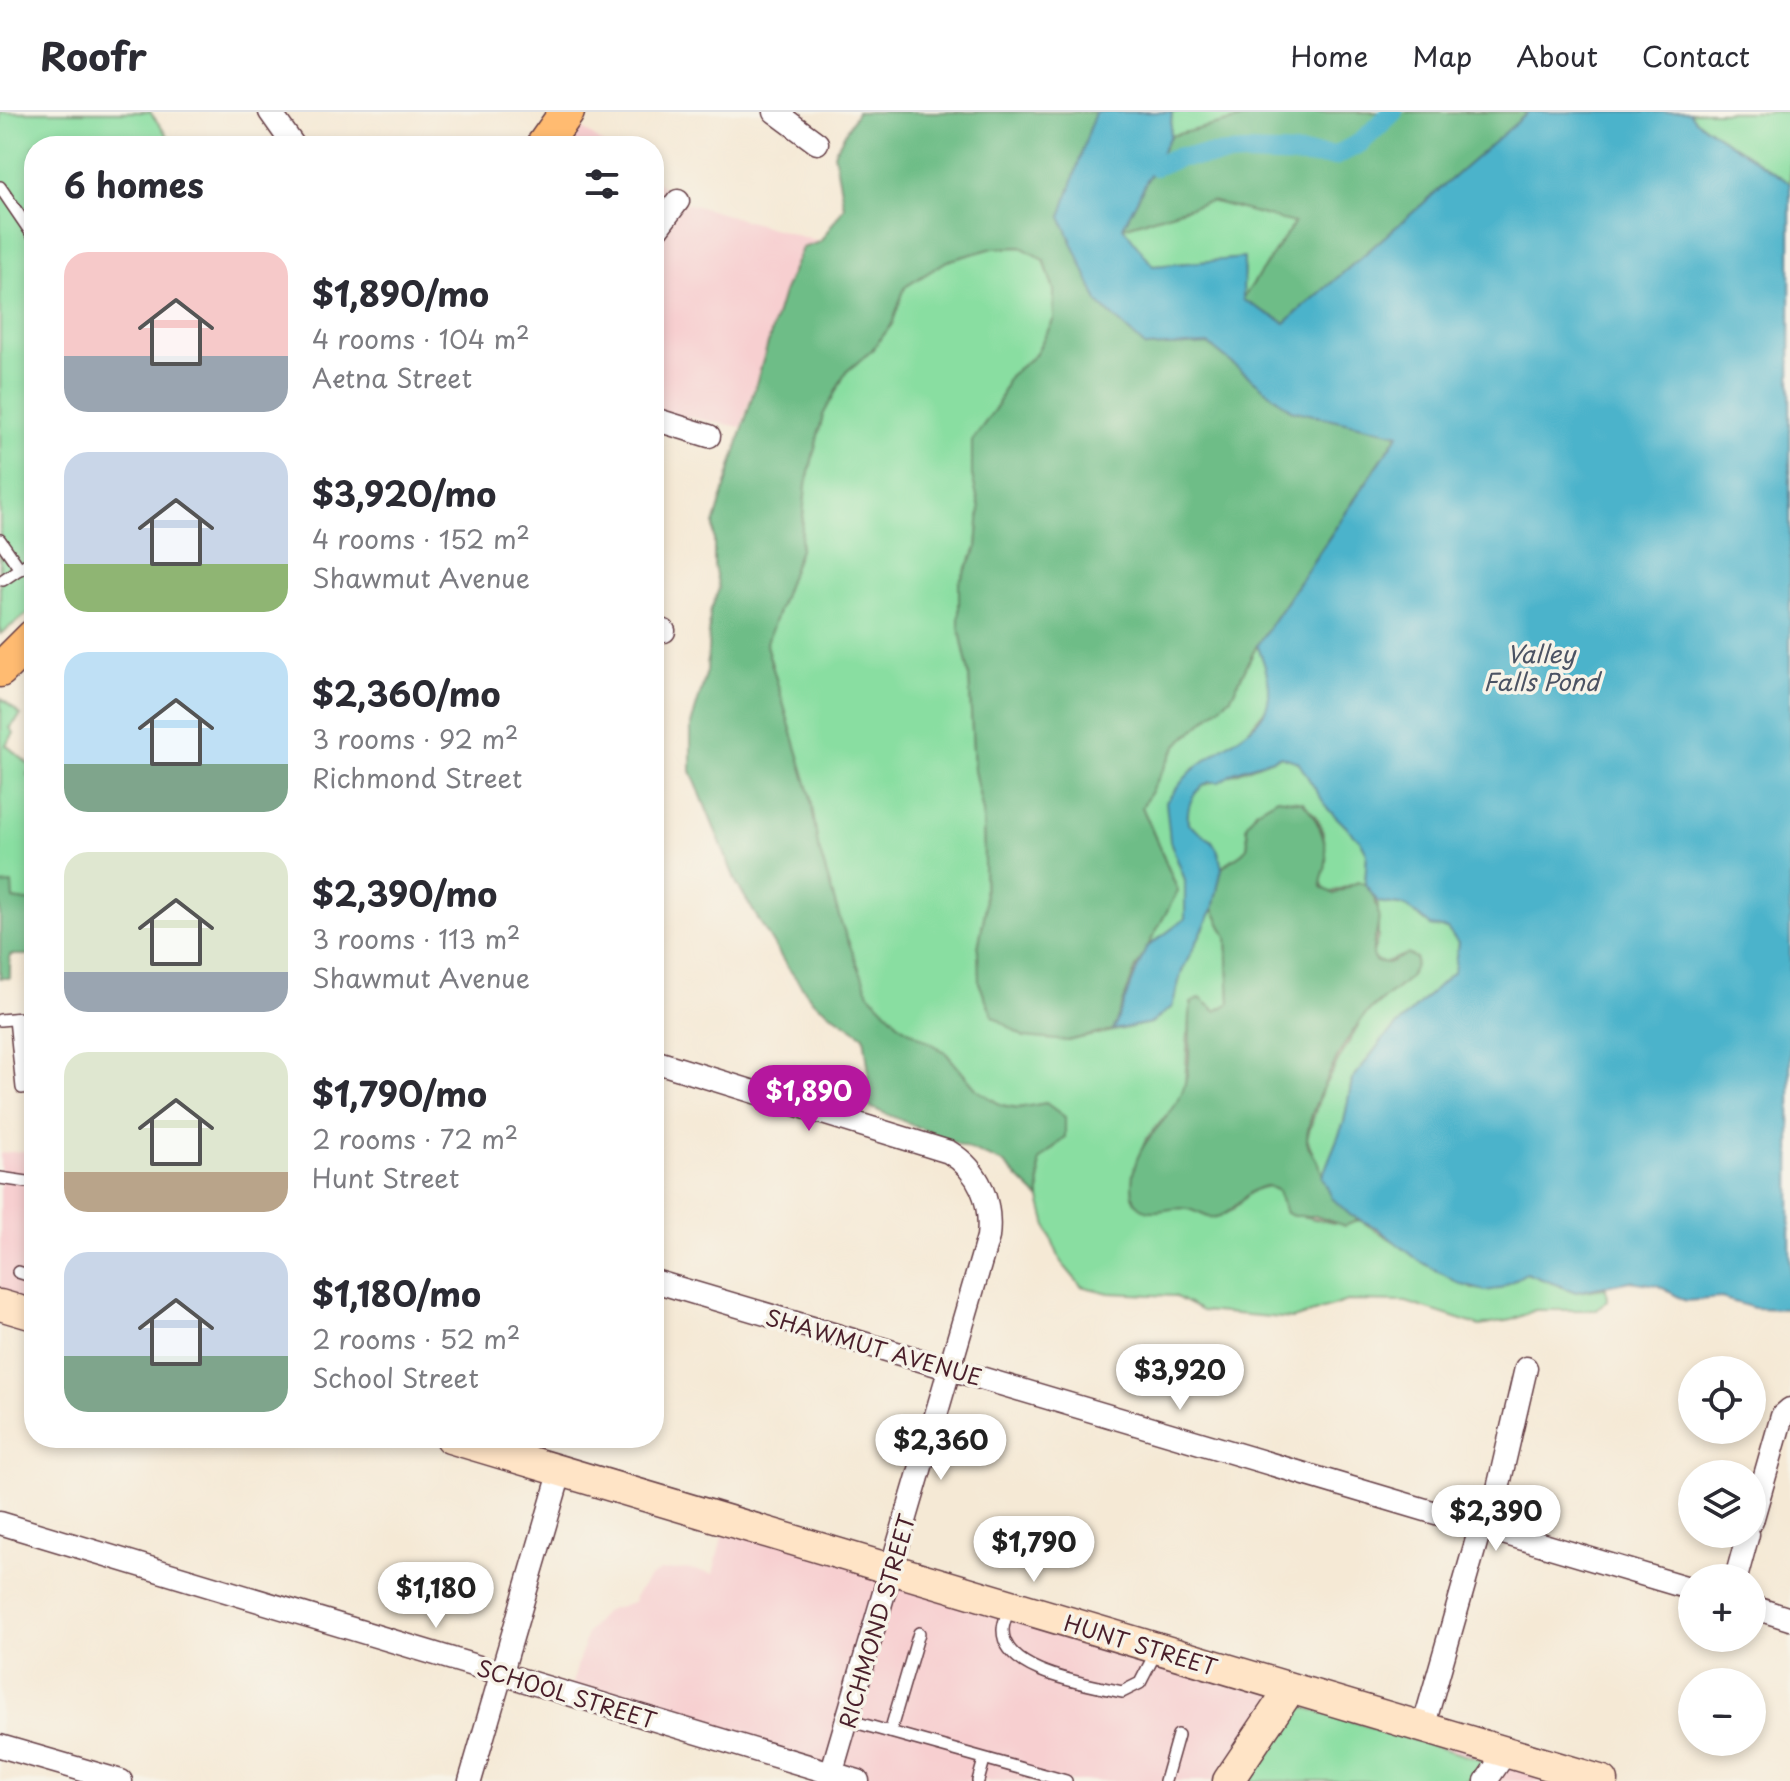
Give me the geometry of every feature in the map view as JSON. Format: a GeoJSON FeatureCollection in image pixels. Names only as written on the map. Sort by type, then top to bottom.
{"type":"FeatureCollection","features":[{"type":"Feature","properties":{"kind":"main road"},"geometry":{"type":"LineString","coordinates":[[549,136],[561,114]]}},
{"type":"Feature","properties":{"kind":"main road"},"geometry":{"type":"LineString","coordinates":[[0,1305],[24,1312]]}},
{"type":"Feature","properties":{"kind":"main road","name":"HUNT STREET"},"geometry":{"type":"LineString","coordinates":[[491,1448],[1603,1781]]}},
{"type":"Feature","properties":{"kind":"main road"},"geometry":{"type":"LineString","coordinates":[[1228,1781],[1290,1689]]}},
{"type":"Feature","properties":{"kind":"street"},"geometry":{"type":"LineString","coordinates":[[270,112],[287,136]]}},
{"type":"Feature","properties":{"kind":"street"},"geometry":{"type":"LineString","coordinates":[[775,112],[817,143]]}},
{"type":"Feature","properties":{"kind":"street"},"geometry":{"type":"LineString","coordinates":[[664,220],[678,201]]}},
{"type":"Feature","properties":{"kind":"street"},"geometry":{"type":"LineString","coordinates":[[664,422],[709,436]]}},
{"type":"Feature","properties":{"kind":"street","name":"RICHMOND STREET"},"geometry":{"type":"LineString","coordinates":[[664,1064],[949,1152],[964,1161],[980,1185],[990,1217],[988,1237],[951,1368],[830,1777]]}},
{"type":"Feature","properties":{"kind":"street","name":"SHAWMUT AVENUE"},"geometry":{"type":"LineString","coordinates":[[664,1284],[1678,1585]]}},
{"type":"Feature","properties":{"kind":"street"},"geometry":{"type":"LineString","coordinates":[[1423,1728],[1481,1525],[1497,1493],[1526,1368]]}},
{"type":"Feature","properties":{"kind":"street"},"geometry":{"type":"LineString","coordinates":[[1766,1472],[1782,1416],[1790,1409]]}},
{"type":"Feature","properties":{"kind":"street"},"geometry":{"type":"LineString","coordinates":[[470,1781],[561,1470]]}},
{"type":"Feature","properties":{"kind":"street","name":"SCHOOL STREET"},"geometry":{"type":"LineString","coordinates":[[0,1523],[502,1674],[830,1777],[858,1781]]}},
{"type":"Feature","properties":{"kind":"street"},"geometry":{"type":"LineString","coordinates":[[1766,1611],[1790,1619]]}},
{"type":"Feature","properties":{"kind":"street"},"geometry":{"type":"LineString","coordinates":[[0,1746],[121,1781]]}},
{"type":"Feature","properties":{"kind":"street"},"geometry":{"type":"LineString","coordinates":[[1486,1781],[1506,1752]]}},
{"type":"Feature","properties":{"kind":"lane"},"geometry":{"type":"LineString","coordinates":[[0,187],[24,222]]}},
{"type":"Feature","properties":{"kind":"lane"},"geometry":{"type":"LineString","coordinates":[[0,540],[20,569]]}},
{"type":"Feature","properties":{"kind":"lane"},"geometry":{"type":"LineString","coordinates":[[1,585],[24,566]]}},
{"type":"Feature","properties":{"kind":"lane"},"geometry":{"type":"LineString","coordinates":[[0,1020],[24,1018]]}},
{"type":"Feature","properties":{"kind":"lane"},"geometry":{"type":"LineString","coordinates":[[15,1019],[22,1088]]}},
{"type":"Feature","properties":{"kind":"lane"},"geometry":{"type":"LineString","coordinates":[[0,1178],[24,1182]]}},
{"type":"Feature","properties":{"kind":"lane"},"geometry":{"type":"LineString","coordinates":[[18,1272],[24,1274]]}},
{"type":"Feature","properties":{"kind":"lane"},"geometry":{"type":"LineString","coordinates":[[1010,1605],[1003,1630],[1008,1648],[1022,1665],[1122,1692],[1140,1683],[1157,1649]]}},
{"type":"Feature","properties":{"kind":"lane"},"geometry":{"type":"LineString","coordinates":[[890,1732],[919,1633]]}},
{"type":"Feature","properties":{"kind":"lane"},"geometry":{"type":"LineString","coordinates":[[847,1720],[1066,1781]]}},
{"type":"Feature","properties":{"kind":"lane"},"geometry":{"type":"LineString","coordinates":[[1165,1781],[1178,1735]]}},
{"type":"Feature","properties":{"kind":"lane"},"geometry":{"type":"LineString","coordinates":[[978,1781],[984,1760]]}},
{"type":"Feature","properties":{"kind":"shaded area"},"geometry":{"type":"Polygon","coordinates":[[[565,116],[592,136],[548,136],[565,116]]]}},
{"type":"Feature","properties":{"kind":"shaded area"},"geometry":{"type":"Polygon","coordinates":[[[664,187],[686,203],[820,242],[802,248],[783,293],[741,427],[688,417],[676,428],[664,425],[664,187]]]}},
{"type":"Feature","properties":{"kind":"shaded area"},"geometry":{"type":"Polygon","coordinates":[[[24,1151],[24,1313],[0,1305],[0,1153],[24,1151]]]}},
{"type":"Feature","properties":{"kind":"shaded area"},"geometry":{"type":"Polygon","coordinates":[[[725,1525],[1585,1781],[855,1781],[569,1694],[587,1633],[604,1612],[635,1601],[634,1597],[648,1579],[660,1571],[689,1569],[713,1574],[725,1525]]]}},
{"type":"Feature","properties":{"kind":"green space"},"geometry":{"type":"Polygon","coordinates":[[[0,112],[150,112],[168,136],[24,136],[24,616],[0,634],[0,112]]]}},
{"type":"Feature","properties":{"kind":"green space"},"geometry":{"type":"Polygon","coordinates":[[[857,112],[1095,112],[1146,347],[1208,344],[1291,410],[1399,433],[1257,645],[1231,697],[1177,745],[1142,807],[1178,891],[1135,970],[1113,1030],[1067,1041],[1024,1037],[993,1016],[979,983],[978,948],[985,912],[983,812],[974,770],[969,674],[959,626],[959,583],[977,548],[980,509],[972,475],[972,441],[997,406],[1009,376],[1035,355],[1054,319],[1054,290],[1044,260],[1021,247],[993,248],[947,261],[905,287],[892,324],[871,351],[846,372],[823,415],[806,485],[800,549],[766,645],[810,794],[818,846],[841,923],[869,993],[900,1025],[945,1052],[977,1090],[1001,1105],[1018,1108],[1046,1103],[1065,1117],[1065,1137],[1039,1161],[1040,1199],[1003,1163],[860,1103],[869,1072],[864,1036],[813,1001],[786,965],[737,884],[691,771],[691,725],[707,671],[710,612],[719,588],[714,566],[714,525],[783,293],[802,248],[820,242],[844,207],[834,153],[857,112]]]}},
{"type":"Feature","properties":{"kind":"green space"},"geometry":{"type":"Polygon","coordinates":[[[1172,112],[1269,112],[1170,136],[1172,112]]]}},
{"type":"Feature","properties":{"kind":"green space"},"geometry":{"type":"Polygon","coordinates":[[[1269,112],[1529,112],[1285,323],[1242,300],[1294,223],[1211,201],[1123,227],[1170,136],[1269,112]]]}},
{"type":"Feature","properties":{"kind":"green space"},"geometry":{"type":"Polygon","coordinates":[[[1689,112],[1790,112],[1790,183],[1695,120],[1689,112]]]}},
{"type":"Feature","properties":{"kind":"green space"},"geometry":{"type":"Polygon","coordinates":[[[1211,201],[1295,223],[1242,300],[1244,258],[1153,266],[1123,227],[1211,201]]]}},
{"type":"Feature","properties":{"kind":"green space"},"geometry":{"type":"Polygon","coordinates":[[[1021,247],[1044,260],[1054,290],[1054,319],[1035,355],[1009,376],[997,406],[972,441],[972,475],[980,509],[977,548],[959,583],[959,626],[969,674],[974,770],[983,812],[985,912],[978,948],[1067,1041],[1151,1023],[1172,1007],[1182,971],[1213,909],[1227,937],[1230,1004],[1216,1011],[1205,1002],[1189,1015],[1185,1085],[1179,1101],[1146,1139],[1136,1164],[1143,1209],[1187,1208],[1211,1218],[1233,1210],[1250,1191],[1268,1186],[1278,1191],[1286,1213],[1333,1223],[1359,1220],[1472,1289],[1499,1289],[1526,1273],[1576,1292],[1606,1288],[1607,1300],[1597,1310],[1535,1310],[1512,1320],[1480,1326],[1406,1302],[1347,1301],[1293,1319],[1202,1311],[1174,1296],[1109,1293],[1081,1286],[1061,1262],[1040,1199],[1039,1161],[1065,1137],[1046,1103],[1019,1108],[1001,1105],[977,1090],[945,1052],[900,1025],[868,993],[841,923],[818,846],[810,794],[766,645],[800,549],[806,485],[823,415],[846,372],[871,351],[892,324],[905,287],[947,261],[993,248],[1021,247]]]}},
{"type":"Feature","properties":{"kind":"green space"},"geometry":{"type":"Polygon","coordinates":[[[1257,645],[1271,677],[1269,705],[1241,739],[1193,769],[1170,841],[1185,880],[1185,919],[1146,948],[1178,890],[1142,807],[1177,745],[1231,697],[1257,645]]]}},
{"type":"Feature","properties":{"kind":"green space"},"geometry":{"type":"Polygon","coordinates":[[[1,698],[21,715],[10,728],[14,733],[6,745],[24,760],[24,901],[16,901],[0,885],[1,698]]]}},
{"type":"Feature","properties":{"kind":"green space"},"geometry":{"type":"Polygon","coordinates":[[[1281,756],[1299,762],[1360,840],[1367,853],[1365,884],[1358,882],[1327,894],[1320,879],[1325,864],[1325,846],[1318,820],[1306,808],[1278,798],[1256,811],[1246,826],[1246,849],[1222,868],[1212,841],[1188,824],[1188,805],[1199,787],[1281,756]]]}},
{"type":"Feature","properties":{"kind":"green space"},"geometry":{"type":"Polygon","coordinates":[[[1278,798],[1303,802],[1317,822],[1326,854],[1322,887],[1334,894],[1358,882],[1365,884],[1374,897],[1379,919],[1373,945],[1375,961],[1388,963],[1407,954],[1416,958],[1410,975],[1364,1016],[1347,1041],[1329,1074],[1309,1125],[1308,1145],[1328,1187],[1338,1202],[1359,1220],[1345,1226],[1315,1216],[1286,1213],[1278,1191],[1268,1186],[1252,1192],[1220,1216],[1211,1218],[1182,1208],[1146,1210],[1138,1205],[1133,1194],[1134,1168],[1139,1153],[1173,1108],[1185,1083],[1191,1003],[1200,998],[1216,1011],[1230,1003],[1227,937],[1213,909],[1222,868],[1246,849],[1246,826],[1256,811],[1278,798]]]}},
{"type":"Feature","properties":{"kind":"green space"},"geometry":{"type":"Polygon","coordinates":[[[12,884],[13,899],[24,901],[24,955],[10,955],[10,978],[0,978],[0,885],[12,884]]]}},
{"type":"Feature","properties":{"kind":"green space"},"geometry":{"type":"Polygon","coordinates":[[[1378,902],[1405,906],[1431,926],[1447,929],[1458,942],[1455,971],[1384,1038],[1352,1080],[1344,1122],[1322,1177],[1307,1138],[1322,1090],[1363,1017],[1409,977],[1407,954],[1381,964],[1372,956],[1378,937],[1378,902]]]}},
{"type":"Feature","properties":{"kind":"green space"},"geometry":{"type":"Polygon","coordinates":[[[1301,1706],[1484,1761],[1468,1781],[1248,1781],[1301,1706]]]}},
{"type":"Feature","properties":{"kind":"water","name":"Valley Falls Pond"},"geometry":{"type":"Polygon","coordinates":[[[1095,112],[1172,112],[1170,136],[1123,227],[1153,266],[1244,258],[1243,300],[1285,323],[1529,112],[1689,112],[1695,120],[1790,183],[1790,1309],[1754,1308],[1721,1298],[1686,1301],[1657,1285],[1630,1281],[1576,1292],[1526,1273],[1499,1289],[1485,1291],[1462,1285],[1418,1260],[1377,1228],[1350,1215],[1332,1198],[1322,1177],[1344,1122],[1352,1080],[1384,1038],[1454,971],[1458,943],[1447,929],[1431,926],[1405,906],[1378,902],[1365,884],[1367,853],[1360,840],[1328,809],[1298,762],[1281,756],[1237,771],[1219,782],[1209,782],[1195,794],[1188,811],[1188,824],[1212,841],[1222,868],[1213,909],[1182,971],[1172,1007],[1151,1023],[1113,1030],[1146,948],[1185,919],[1185,880],[1170,841],[1166,802],[1190,773],[1258,721],[1266,708],[1269,692],[1257,645],[1399,434],[1291,410],[1208,344],[1146,347],[1099,304],[1061,217],[1095,112]]]}},
{"type":"Feature","properties":{"kind":"waterway"},"geometry":{"type":"LineString","coordinates":[[1155,166],[1180,157],[1245,153],[1335,156],[1360,143],[1393,112]]}}]}
